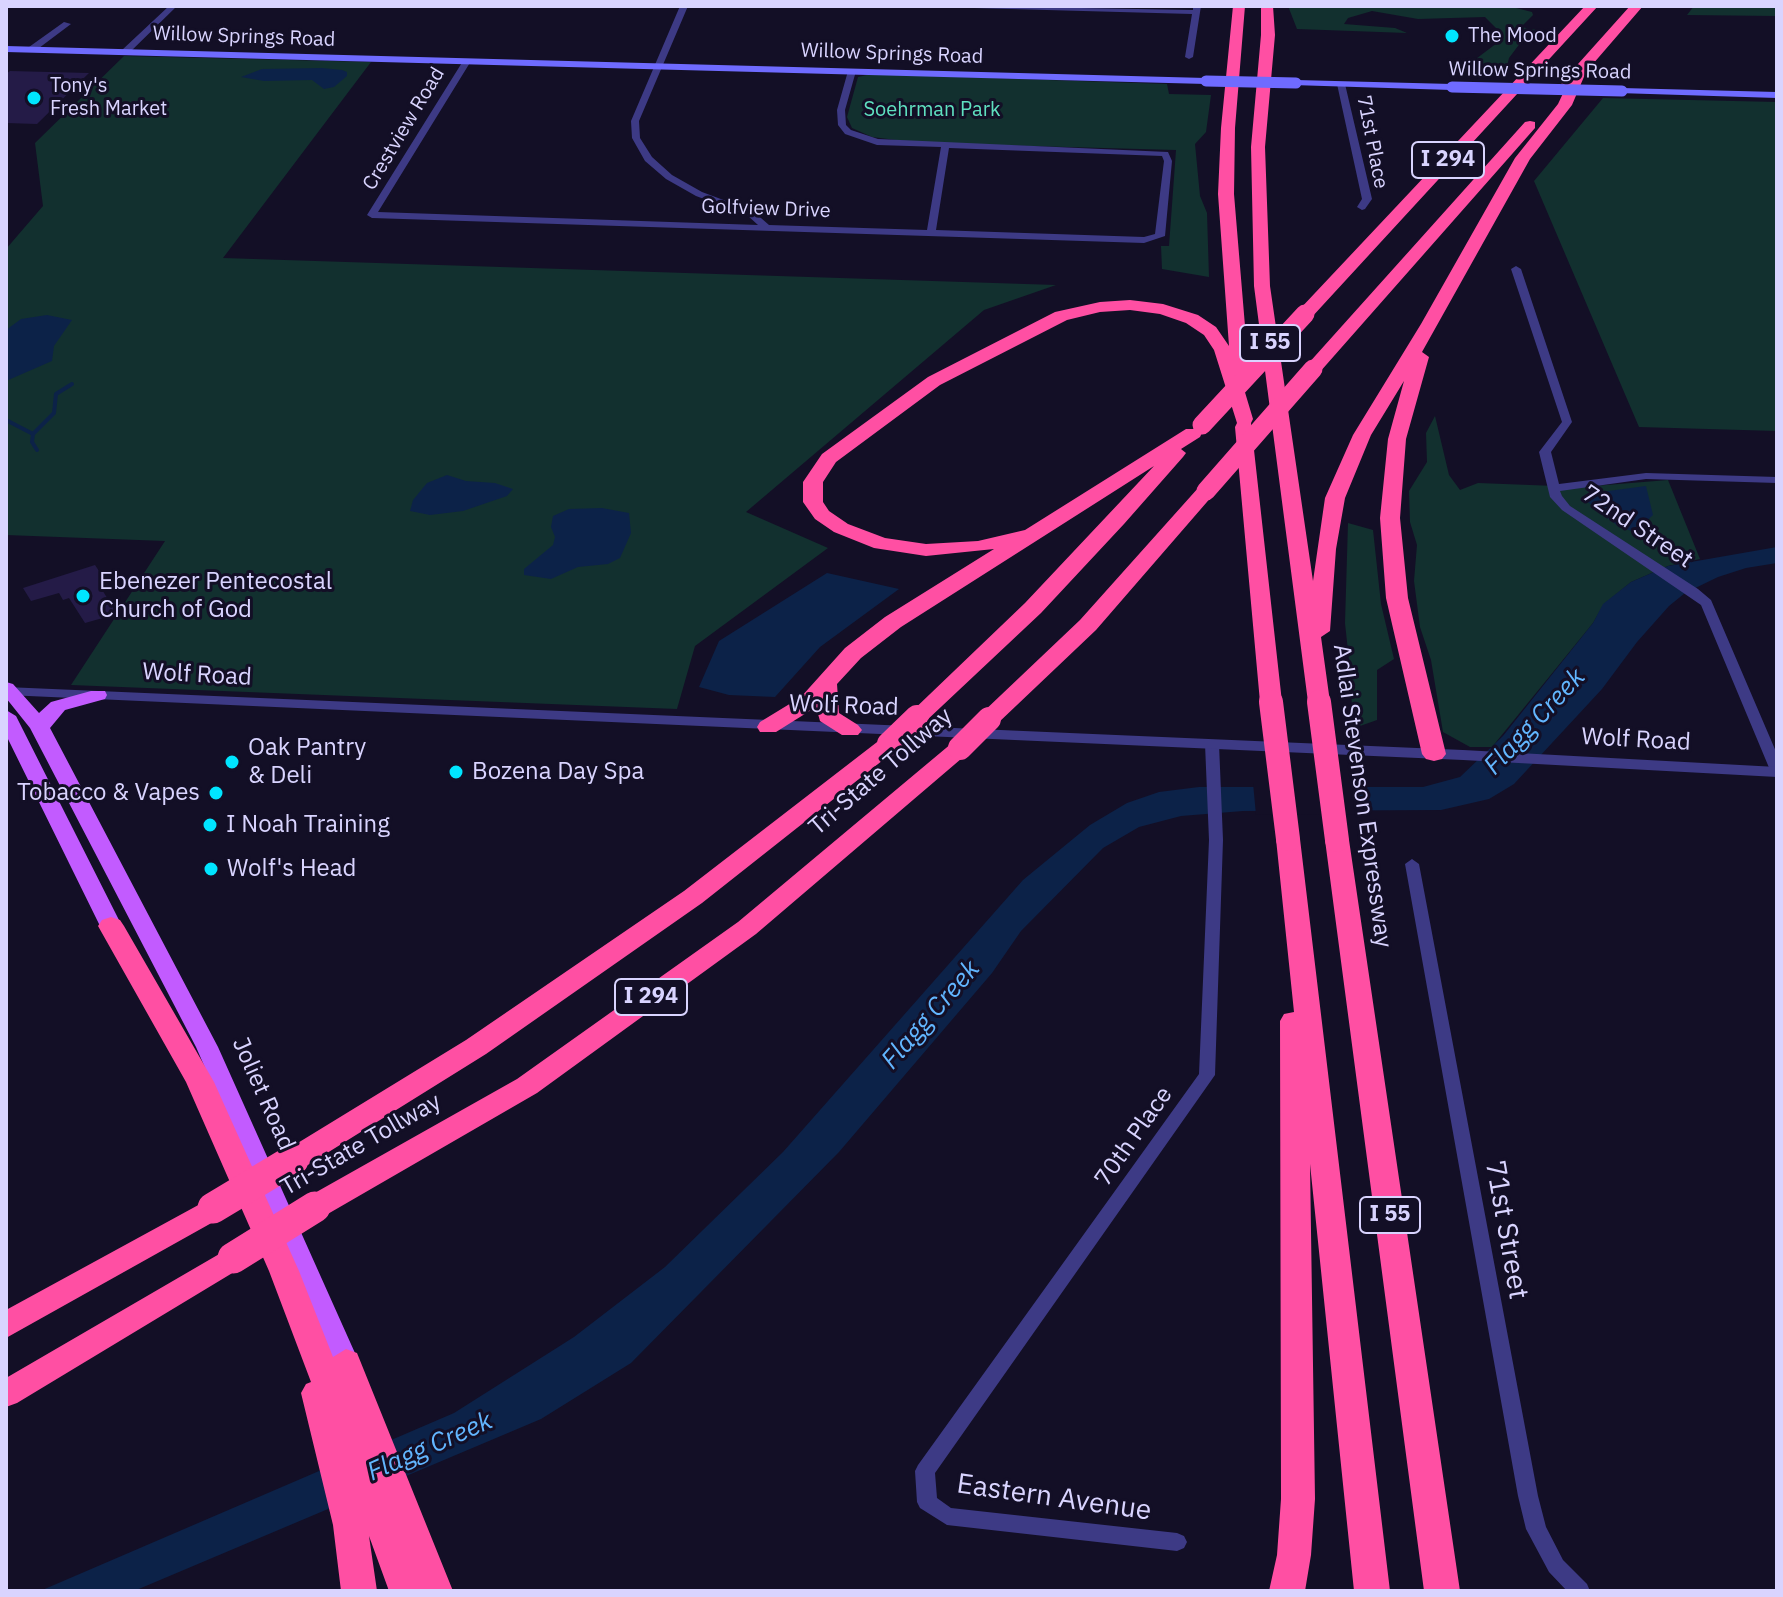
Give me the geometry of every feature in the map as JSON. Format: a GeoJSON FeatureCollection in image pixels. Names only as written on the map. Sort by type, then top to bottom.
{"type":"FeatureCollection","features":[{"type":"Feature","properties":{"kind":"highway","name":"I 55"},"geometry":{"type":"LineString","coordinates":[[1239,6],[1228,128],[1226,194],[1244,419],[1271,702],[1372,1591]]}},
{"type":"Feature","properties":{"kind":"highway","name":"Adlai Stevenson Expressway"},"geometry":{"type":"LineString","coordinates":[[1267,6],[1268,35],[1258,147],[1262,286],[1442,1591]]}},
{"type":"Feature","properties":{"kind":"highway","name":"Tri-State Tollway"},"geometry":{"type":"LineString","coordinates":[[6,1325],[213,1208],[476,1047],[693,897],[889,744],[1033,608],[1117,520],[1592,6]]}},
{"type":"Feature","properties":{"kind":"highway","name":"Tri-State Tollway"},"geometry":{"type":"LineString","coordinates":[[6,1394],[315,1207],[527,1086],[747,928],[960,748],[1088,625],[1637,6]]}},
{"type":"Feature","properties":{"kind":"highway"},"geometry":{"type":"LineString","coordinates":[[1316,677],[1326,549],[1335,498],[1362,435],[1430,324],[1523,158],[1565,105],[1579,71]]}},
{"type":"Feature","properties":{"kind":"highway"},"geometry":{"type":"LineString","coordinates":[[1034,534],[978,547],[926,550],[881,544],[841,528],[822,515],[813,502],[813,482],[821,468],[846,444],[934,381],[1027,331],[1072,313],[1100,307],[1130,305],[1163,309],[1192,319],[1210,331],[1223,350],[1244,419]]}},
{"type":"Feature","properties":{"kind":"highway"},"geometry":{"type":"LineString","coordinates":[[1430,324],[1397,439],[1390,518],[1397,598],[1434,754]]}},
{"type":"Feature","properties":{"kind":"highway"},"geometry":{"type":"LineString","coordinates":[[768,727],[809,702],[853,653],[893,622],[1198,429]]}},
{"type":"Feature","properties":{"kind":"highway"},"geometry":{"type":"LineString","coordinates":[[826,684],[828,716],[850,730]]}},
{"type":"Feature","properties":{"kind":"highway"},"geometry":{"type":"LineString","coordinates":[[1287,1591],[1294,1555],[1298,1499],[1292,871]]}},
{"type":"Feature","properties":{"kind":"highway"},"geometry":{"type":"LineString","coordinates":[[111,926],[152,1002],[147,1004],[191,1084],[310,1370],[353,1442],[377,1514],[359,1591]]}},
{"type":"Feature","properties":{"kind":"highway","name":"Joliet Road"},"geometry":{"type":"LineString","coordinates":[[346,1362],[353,1442],[407,1591]]}},
{"type":"Feature","properties":{"kind":"highway","name":"Joliet Road"},"geometry":{"type":"LineString","coordinates":[[377,1514],[435,1591]]}},
{"type":"Feature","properties":{"kind":"main road","name":"Willow Springs Road"},"geometry":{"type":"LineString","coordinates":[[6,49],[1777,95]]}},
{"type":"Feature","properties":{"kind":"main road","name":"Joliet Road"},"geometry":{"type":"LineString","coordinates":[[6,693],[26,707],[40,728],[212,1056],[346,1362]]}},
{"type":"Feature","properties":{"kind":"main road"},"geometry":{"type":"LineString","coordinates":[[40,728],[48,714],[58,706],[98,695]]}},
{"type":"Feature","properties":{"kind":"main road"},"geometry":{"type":"LineString","coordinates":[[6,716],[111,926]]}},
{"type":"Feature","properties":{"kind":"street"},"geometry":{"type":"LineString","coordinates":[[125,52],[173,6]]}},
{"type":"Feature","properties":{"kind":"street"},"geometry":{"type":"LineString","coordinates":[[684,6],[635,121],[636,138],[648,159],[669,177],[699,194],[750,213],[766,227]]}},
{"type":"Feature","properties":{"kind":"street"},"geometry":{"type":"LineString","coordinates":[[974,6],[1196,9],[1189,57]]}},
{"type":"Feature","properties":{"kind":"street"},"geometry":{"type":"LineString","coordinates":[[32,49],[67,24]]}},
{"type":"Feature","properties":{"kind":"street","name":"Crestview Road"},"geometry":{"type":"LineString","coordinates":[[372,215],[467,61]]}},
{"type":"Feature","properties":{"kind":"street"},"geometry":{"type":"LineString","coordinates":[[852,71],[840,118],[848,132],[877,142],[945,147],[931,232]]}},
{"type":"Feature","properties":{"kind":"street","name":"71st Place"},"geometry":{"type":"LineString","coordinates":[[1341,84],[1367,199],[1362,207]]}},
{"type":"Feature","properties":{"kind":"street","name":"Golfview Drive"},"geometry":{"type":"LineString","coordinates":[[372,215],[1159,239],[1168,161],[1165,154],[945,147]]}},
{"type":"Feature","properties":{"kind":"street","name":"72nd Street"},"geometry":{"type":"LineString","coordinates":[[1516,269],[1567,422],[1545,452],[1553,488],[1566,508],[1707,603],[1777,771]]}},
{"type":"Feature","properties":{"kind":"street"},"geometry":{"type":"LineString","coordinates":[[1553,488],[1646,476],[1777,480]]}},
{"type":"Feature","properties":{"kind":"street","name":"Wolf Road"},"geometry":{"type":"LineString","coordinates":[[6,693],[1777,771]]}},
{"type":"Feature","properties":{"kind":"street","name":"70th Place"},"geometry":{"type":"LineString","coordinates":[[927,1502],[925,1471],[1207,1075],[1216,840],[1212,744]]}},
{"type":"Feature","properties":{"kind":"street","name":"71st Street"},"geometry":{"type":"LineString","coordinates":[[1412,864],[1528,1496],[1536,1529],[1556,1566],[1580,1591]]}},
{"type":"Feature","properties":{"kind":"street","name":"Eastern Avenue"},"geometry":{"type":"LineString","coordinates":[[927,1502],[947,1516],[1177,1542]]}},
{"type":"Feature","properties":{"kind":"green space"},"geometry":{"type":"Polygon","coordinates":[[[1288,6],[1512,7],[1532,12],[1533,15],[1521,27],[1537,30],[1527,34],[1509,58],[1507,66],[1499,72],[1460,76],[1460,71],[1497,43],[1496,28],[1485,17],[1418,19],[1372,11],[1348,18],[1344,24],[1395,28],[1407,33],[1297,29],[1288,6]]]}},
{"type":"Feature","properties":{"kind":"green space"},"geometry":{"type":"Polygon","coordinates":[[[1694,6],[1776,6],[1777,16],[1687,15],[1694,6]]]}},
{"type":"Feature","properties":{"kind":"green space"},"geometry":{"type":"Polygon","coordinates":[[[124,56],[371,62],[223,258],[1056,285],[984,310],[746,512],[828,548],[695,646],[677,709],[71,685],[165,541],[6,535],[6,249],[43,206],[35,143],[124,56]]]}},
{"type":"Feature","properties":{"kind":"green space","name":"Soehrman Park"},"geometry":{"type":"Polygon","coordinates":[[[871,74],[1167,84],[1169,94],[1211,95],[1206,132],[1195,144],[1200,196],[1207,213],[1209,277],[1162,269],[1161,246],[1169,246],[1176,150],[920,143],[872,137],[852,128],[847,117],[858,77],[871,74]]]}},
{"type":"Feature","properties":{"kind":"green space"},"geometry":{"type":"Polygon","coordinates":[[[1603,98],[1777,102],[1777,431],[1639,427],[1534,181],[1603,98]]]}},
{"type":"Feature","properties":{"kind":"green space"},"geometry":{"type":"Polygon","coordinates":[[[1435,416],[1449,475],[1460,490],[1478,483],[1582,487],[1668,480],[1700,559],[1668,566],[1631,582],[1604,604],[1593,623],[1492,747],[1470,747],[1443,732],[1431,660],[1420,627],[1414,581],[1417,545],[1410,522],[1409,491],[1427,462],[1426,433],[1435,416]]]}},
{"type":"Feature","properties":{"kind":"green space"},"geometry":{"type":"Polygon","coordinates":[[[1348,523],[1373,530],[1381,604],[1394,659],[1377,670],[1377,720],[1360,726],[1353,721],[1351,692],[1345,681],[1350,670],[1345,623],[1348,523]]]}},
{"type":"Feature","properties":{"kind":"water"},"geometry":{"type":"Polygon","coordinates":[[[262,69],[342,70],[347,72],[347,76],[334,87],[324,89],[312,80],[264,81],[241,77],[262,69]]]}},
{"type":"Feature","properties":{"kind":"water"},"geometry":{"type":"Polygon","coordinates":[[[47,315],[72,320],[54,346],[52,361],[6,381],[6,330],[21,319],[47,315]]]}},
{"type":"Feature","properties":{"kind":"water"},"geometry":{"type":"Polygon","coordinates":[[[447,475],[513,489],[507,496],[463,511],[430,515],[410,511],[413,500],[427,483],[447,475]]]}},
{"type":"Feature","properties":{"kind":"water"},"geometry":{"type":"Polygon","coordinates":[[[1646,486],[1653,515],[1635,532],[1619,527],[1584,499],[1593,493],[1646,486]]]}},
{"type":"Feature","properties":{"kind":"water"},"geometry":{"type":"Polygon","coordinates":[[[602,508],[629,513],[631,533],[620,558],[608,564],[578,567],[551,579],[524,575],[524,569],[553,545],[553,516],[569,509],[602,508]]]}},
{"type":"Feature","properties":{"kind":"water","name":"Flagg Creek"},"geometry":{"type":"Polygon","coordinates":[[[1777,547],[1777,563],[1718,577],[1685,593],[1669,606],[1602,689],[1514,784],[1489,799],[1441,810],[1243,811],[1181,816],[1139,827],[1103,848],[1021,931],[992,973],[839,1152],[631,1363],[541,1419],[134,1591],[40,1591],[454,1413],[574,1337],[665,1267],[783,1152],[1023,880],[1090,825],[1127,803],[1159,792],[1199,787],[1423,787],[1460,777],[1503,736],[1593,623],[1603,604],[1631,582],[1668,566],[1777,547]]]}},
{"type":"Feature","properties":{"kind":"water"},"geometry":{"type":"Polygon","coordinates":[[[827,573],[899,589],[820,647],[775,697],[729,695],[699,687],[719,641],[827,573]]]}},
{"type":"Feature","properties":{"kind":"pier"},"geometry":{"type":"Polygon","coordinates":[[[1253,783],[1357,783],[1362,814],[1256,815],[1253,783]]]}},
{"type":"Feature","properties":{"kind":"building","name":"Tony's Fresh Market"},"geometry":{"type":"Polygon","coordinates":[[[10,71],[89,73],[37,124],[6,123],[6,74],[10,71]]]}},
{"type":"Feature","properties":{"kind":"building","name":"Ebenezer Pentecostal Church of God"},"geometry":{"type":"Polygon","coordinates":[[[95,565],[109,586],[101,588],[117,614],[85,623],[69,598],[63,600],[59,593],[31,601],[23,588],[95,565]]]}},
{"type":"Feature","properties":{"kind":"waterway"},"geometry":{"type":"LineString","coordinates":[[33,434],[54,413],[56,394],[72,384]]}},
{"type":"Feature","properties":{"kind":"waterway"},"geometry":{"type":"LineString","coordinates":[[6,420],[33,434]]}},
{"type":"Feature","properties":{"kind":"waterway"},"geometry":{"type":"LineString","coordinates":[[33,434],[32,442],[37,450]]}},
{"type":"Feature","properties":{"kind":"place","name":"The Mood"},"geometry":{"type":"Point","coordinates":[1452,36]}},
{"type":"Feature","properties":{"kind":"place","name":"Tony's Fresh Market"},"geometry":{"type":"Point","coordinates":[34,98]}},
{"type":"Feature","properties":{"kind":"place","name":"Ebenezer Pentecostal Church of God"},"geometry":{"type":"Point","coordinates":[83,596]}},
{"type":"Feature","properties":{"kind":"place","name":"Oak Pantry & Deli"},"geometry":{"type":"Point","coordinates":[232,762]}},
{"type":"Feature","properties":{"kind":"place","name":"Bozena Day Spa"},"geometry":{"type":"Point","coordinates":[456,772]}},
{"type":"Feature","properties":{"kind":"place","name":"Tobacco & Vapes"},"geometry":{"type":"Point","coordinates":[216,793]}},
{"type":"Feature","properties":{"kind":"place","name":"I Noah Training"},"geometry":{"type":"Point","coordinates":[210,825]}},
{"type":"Feature","properties":{"kind":"place","name":"Wolf's Head"},"geometry":{"type":"Point","coordinates":[211,869]}}]}
